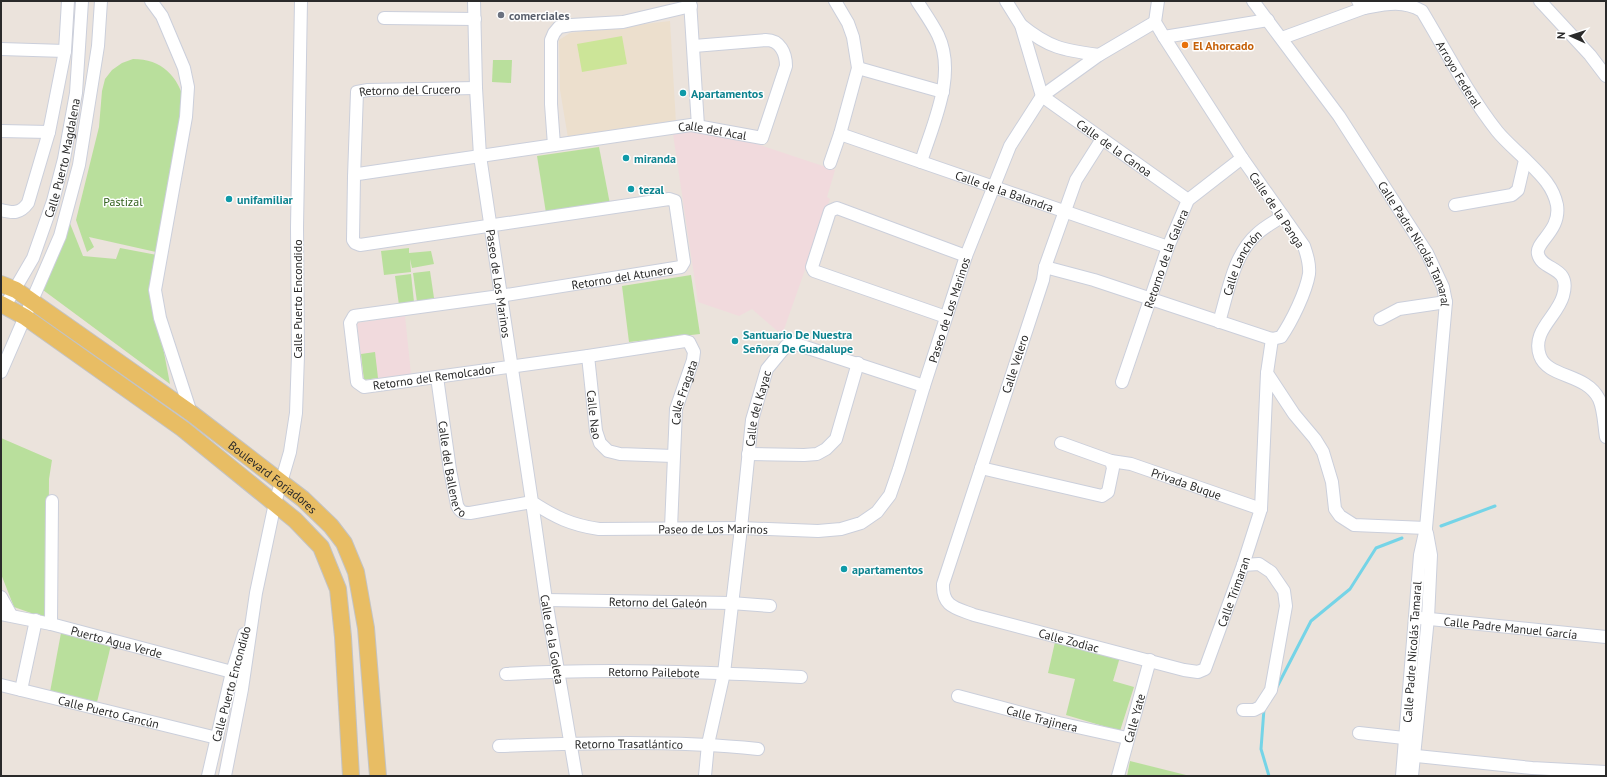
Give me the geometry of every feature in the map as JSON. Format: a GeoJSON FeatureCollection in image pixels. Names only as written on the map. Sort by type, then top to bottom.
{"type":"FeatureCollection","features":[{"type":"Feature","properties":{"kind":"main road","name":"Boulevard Forjadores"},"geometry":{"type":"LineString","coordinates":[[1,284],[16,290],[191,413],[303,499],[331,526],[344,543],[356,572],[366,628],[378,776]]}},
{"type":"Feature","properties":{"kind":"main road","name":"Boulevard Forjadores"},"geometry":{"type":"LineString","coordinates":[[3,305],[25,317],[183,429],[295,520],[321,547],[338,589],[343,637],[351,776]]}},
{"type":"Feature","properties":{"kind":"street"},"geometry":{"type":"LineString","coordinates":[[1,210],[14,213],[20,211],[28,203],[50,132],[65,51],[68,1]]}},
{"type":"Feature","properties":{"kind":"street","name":"Calle Puerto Magdalena"},"geometry":{"type":"LineString","coordinates":[[3,305],[16,290],[36,251],[53,201],[64,159],[76,93],[82,1]]}},
{"type":"Feature","properties":{"kind":"street"},"geometry":{"type":"LineString","coordinates":[[1,372],[60,236],[79,165],[98,46],[101,1]]}},
{"type":"Feature","properties":{"kind":"street"},"geometry":{"type":"LineString","coordinates":[[151,1],[162,16],[184,68],[188,88],[186,117],[155,290],[160,318],[191,413]]}},
{"type":"Feature","properties":{"kind":"street","name":"Calle Puerto Encondido"},"geometry":{"type":"LineString","coordinates":[[225,776],[234,732],[256,593],[275,503],[290,452],[296,413],[297,226],[302,1]]}},
{"type":"Feature","properties":{"kind":"street"},"geometry":{"type":"LineString","coordinates":[[830,163],[840,134],[858,68],[853,37],[848,23],[835,1]]}},
{"type":"Feature","properties":{"kind":"street"},"geometry":{"type":"LineString","coordinates":[[917,1],[938,35],[945,62],[943,92],[921,162]]}},
{"type":"Feature","properties":{"kind":"street"},"geometry":{"type":"LineString","coordinates":[[1006,1],[1021,25],[1042,96]]}},
{"type":"Feature","properties":{"kind":"street"},"geometry":{"type":"LineString","coordinates":[[1155,22],[1158,1]]}},
{"type":"Feature","properties":{"kind":"street","name":"Calle Padre Nicolás Tamaral"},"geometry":{"type":"LineString","coordinates":[[1253,1],[1339,116],[1427,253],[1443,288],[1446,302],[1426,528],[1420,554],[1415,618],[1411,739]]}},
{"type":"Feature","properties":{"kind":"street"},"geometry":{"type":"LineString","coordinates":[[1540,1],[1590,55],[1606,76]]}},
{"type":"Feature","properties":{"kind":"street","name":"Paseo de Los Marinos"},"geometry":{"type":"LineString","coordinates":[[475,2],[476,88],[480,156],[489,225],[532,502],[556,517],[578,526],[599,529],[742,528],[818,531],[861,524],[877,512],[890,496],[966,256],[1010,146],[1042,96],[1098,55],[1155,22]]}},
{"type":"Feature","properties":{"kind":"street","name":"Arroyo Federal"},"geometry":{"type":"LineString","coordinates":[[1282,38],[1361,4],[1392,2],[1407,3],[1422,11],[1473,98],[1498,132],[1550,184],[1556,203],[1557,221],[1553,229],[1540,245],[1538,253],[1540,258],[1546,264],[1558,271],[1563,279],[1564,290],[1562,298],[1538,339],[1540,357],[1548,367],[1563,375],[1578,379],[1589,387],[1599,398],[1604,415],[1606,437]]}},
{"type":"Feature","properties":{"kind":"street"},"geometry":{"type":"LineString","coordinates":[[554,145],[551,104],[551,40],[554,32],[559,27],[571,25],[623,22],[691,4],[698,126]]}},
{"type":"Feature","properties":{"kind":"street"},"geometry":{"type":"LineString","coordinates":[[384,18],[475,19]]}},
{"type":"Feature","properties":{"kind":"street"},"geometry":{"type":"LineString","coordinates":[[1164,37],[1268,20]]}},
{"type":"Feature","properties":{"kind":"street","name":"Calle de la Panga"},"geometry":{"type":"LineString","coordinates":[[1155,22],[1242,158],[1304,246],[1308,259],[1309,274],[1298,306],[1288,327],[1281,337],[1272,339]]}},
{"type":"Feature","properties":{"kind":"street"},"geometry":{"type":"LineString","coordinates":[[1021,25],[1046,44],[1072,51],[1098,55]]}},
{"type":"Feature","properties":{"kind":"street","name":"Calle del Acal"},"geometry":{"type":"LineString","coordinates":[[354,178],[358,174],[554,145],[698,126],[762,138],[786,66],[786,59],[781,47],[771,40],[694,46]]}},
{"type":"Feature","properties":{"kind":"street"},"geometry":{"type":"LineString","coordinates":[[1,49],[65,51]]}},
{"type":"Feature","properties":{"kind":"street"},"geometry":{"type":"LineString","coordinates":[[858,68],[943,92]]}},
{"type":"Feature","properties":{"kind":"street","name":"Retorno del Crucero"},"geometry":{"type":"LineString","coordinates":[[354,178],[357,92],[368,90],[476,88]]}},
{"type":"Feature","properties":{"kind":"street","name":"Calle de la Canoa"},"geometry":{"type":"LineString","coordinates":[[1042,96],[1188,200]]}},
{"type":"Feature","properties":{"kind":"street"},"geometry":{"type":"LineString","coordinates":[[1,131],[50,132]]}},
{"type":"Feature","properties":{"kind":"street","name":"Calle de la Balandra"},"geometry":{"type":"LineString","coordinates":[[840,134],[1168,247]]}},
{"type":"Feature","properties":{"kind":"street","name":"Calle Velero"},"geometry":{"type":"LineString","coordinates":[[943,594],[943,584],[1043,280],[1045,268],[1064,211],[1076,180],[1102,139]]}},
{"type":"Feature","properties":{"kind":"street","name":"Retorno de la Galera"},"geometry":{"type":"LineString","coordinates":[[1122,382],[1168,247],[1188,200],[1242,158]]}},
{"type":"Feature","properties":{"kind":"street"},"geometry":{"type":"LineString","coordinates":[[1455,206],[1512,195],[1518,190],[1525,160]]}},
{"type":"Feature","properties":{"kind":"street"},"geometry":{"type":"LineString","coordinates":[[354,178],[353,240],[357,245],[489,225]]}},
{"type":"Feature","properties":{"kind":"street","name":"Retorno del Atunero"},"geometry":{"type":"LineString","coordinates":[[489,225],[669,199],[675,201],[677,204],[684,262],[681,267],[500,296]]}},
{"type":"Feature","properties":{"kind":"street"},"geometry":{"type":"LineString","coordinates":[[946,317],[814,271],[812,267],[830,211],[837,208],[966,256]]}},
{"type":"Feature","properties":{"kind":"street","name":"Calle Lanchón"},"geometry":{"type":"LineString","coordinates":[[1219,322],[1238,259],[1257,233],[1283,216]]}},
{"type":"Feature","properties":{"kind":"street"},"geometry":{"type":"LineString","coordinates":[[1045,268],[1094,280],[1272,339]]}},
{"type":"Feature","properties":{"kind":"street","name":"Retorno del Remolcador"},"geometry":{"type":"LineString","coordinates":[[500,296],[354,316],[350,323],[357,382],[361,386],[512,367]]}},
{"type":"Feature","properties":{"kind":"street"},"geometry":{"type":"LineString","coordinates":[[1380,319],[1398,310],[1446,302]]}},
{"type":"Feature","properties":{"kind":"street","name":"Calle Trimaran"},"geometry":{"type":"LineString","coordinates":[[1202,672],[1208,665],[1243,565],[1260,509],[1267,373],[1272,339]]}},
{"type":"Feature","properties":{"kind":"street","name":"Calle Fragata"},"geometry":{"type":"LineString","coordinates":[[512,367],[685,341],[689,342],[694,352],[676,409],[671,528]]}},
{"type":"Feature","properties":{"kind":"street","name":"Calle del Kayac"},"geometry":{"type":"LineString","coordinates":[[742,528],[752,420],[768,369],[790,343],[924,386]]}},
{"type":"Feature","properties":{"kind":"street","name":"Calle Nao"},"geometry":{"type":"LineString","coordinates":[[588,356],[596,431],[600,443],[608,451],[620,454],[673,456]]}},
{"type":"Feature","properties":{"kind":"street"},"geometry":{"type":"LineString","coordinates":[[748,454],[804,455],[817,454],[826,449],[836,439],[858,364]]}},
{"type":"Feature","properties":{"kind":"street"},"geometry":{"type":"LineString","coordinates":[[1267,373],[1294,414],[1315,439],[1323,452],[1332,482],[1335,509],[1340,516],[1354,525],[1426,528]]}},
{"type":"Feature","properties":{"kind":"street","name":"Calle del Ballenero"},"geometry":{"type":"LineString","coordinates":[[437,377],[450,470],[457,505],[460,510],[464,513],[470,513],[532,502]]}},
{"type":"Feature","properties":{"kind":"street","name":"Privada Buque"},"geometry":{"type":"LineString","coordinates":[[1061,443],[1111,461],[1123,462],[1142,468],[1260,509]]}},
{"type":"Feature","properties":{"kind":"street"},"geometry":{"type":"LineString","coordinates":[[981,468],[1102,496],[1108,492],[1110,486],[1113,468],[1111,461]]}},
{"type":"Feature","properties":{"kind":"street"},"geometry":{"type":"LineString","coordinates":[[51,624],[52,500]]}},
{"type":"Feature","properties":{"kind":"street","name":"Calle de la Goleta"},"geometry":{"type":"LineString","coordinates":[[532,502],[546,600],[576,776]]}},
{"type":"Feature","properties":{"kind":"street"},"geometry":{"type":"LineString","coordinates":[[705,776],[708,744],[724,673],[731,603],[742,528]]}},
{"type":"Feature","properties":{"kind":"street","name":"Calle Padre Nicolás Tamaral"},"geometry":{"type":"LineString","coordinates":[[1402,776],[1409,755],[1428,618],[1431,555],[1426,528]]}},
{"type":"Feature","properties":{"kind":"street"},"geometry":{"type":"LineString","coordinates":[[1243,565],[1260,564],[1271,572],[1284,591],[1286,606],[1272,690],[1260,707],[1254,710],[1243,710]]}},
{"type":"Feature","properties":{"kind":"street","name":"Calle Puerto Encondido"},"geometry":{"type":"LineString","coordinates":[[208,776],[232,672],[256,593]]}},
{"type":"Feature","properties":{"kind":"street","name":"Calle Zodiac"},"geometry":{"type":"LineString","coordinates":[[943,594],[951,606],[974,614],[1184,670],[1202,672]]}},
{"type":"Feature","properties":{"kind":"street"},"geometry":{"type":"LineString","coordinates":[[1,597],[6,614]]}},
{"type":"Feature","properties":{"kind":"street","name":"Retorno del Galeón"},"geometry":{"type":"LineString","coordinates":[[546,600],[731,603],[770,606]]}},
{"type":"Feature","properties":{"kind":"street","name":"Puerto Agua Verde"},"geometry":{"type":"LineString","coordinates":[[6,614],[36,620],[232,672]]}},
{"type":"Feature","properties":{"kind":"street","name":"Calle Padre Manuel García"},"geometry":{"type":"LineString","coordinates":[[1415,618],[1428,618],[1606,637]]}},
{"type":"Feature","properties":{"kind":"street"},"geometry":{"type":"LineString","coordinates":[[20,690],[36,620]]}},
{"type":"Feature","properties":{"kind":"street","name":"Calle Yate"},"geometry":{"type":"LineString","coordinates":[[1118,776],[1127,738],[1150,660]]}},
{"type":"Feature","properties":{"kind":"street","name":"Retorno Pailebote"},"geometry":{"type":"LineString","coordinates":[[506,674],[559,670],[724,673],[801,677]]}},
{"type":"Feature","properties":{"kind":"street","name":"Calle Puerto Cancún"},"geometry":{"type":"LineString","coordinates":[[1,685],[218,733],[234,732]]}},
{"type":"Feature","properties":{"kind":"street","name":"Calle Trajinera"},"geometry":{"type":"LineString","coordinates":[[958,696],[1059,723],[1127,738]]}},
{"type":"Feature","properties":{"kind":"street"},"geometry":{"type":"LineString","coordinates":[[1359,733],[1411,739]]}},
{"type":"Feature","properties":{"kind":"street","name":"Retorno Trasatlántico"},"geometry":{"type":"LineString","coordinates":[[499,746],[570,743],[708,744],[758,749]]}},
{"type":"Feature","properties":{"kind":"street"},"geometry":{"type":"LineString","coordinates":[[1409,755],[1532,768],[1606,772]]}},
{"type":"Feature","properties":{"kind":"street","name":"Calle Padre Nicolás Tamaral"},"geometry":{"type":"LineString","coordinates":[[1409,755],[1412,776]]}},
{"type":"Feature","properties":{"kind":"shaded area"},"geometry":{"type":"Polygon","coordinates":[[[670,21],[676,123],[568,138],[560,90],[559,40],[570,33],[670,21]]]}},
{"type":"Feature","properties":{"kind":"shaded area"},"geometry":{"type":"Polygon","coordinates":[[[691,131],[754,143],[835,170],[827,197],[830,199],[782,335],[752,309],[739,316],[698,302],[673,134],[691,131]]]}},
{"type":"Feature","properties":{"kind":"shaded area"},"geometry":{"type":"Polygon","coordinates":[[[405,316],[411,374],[364,380],[357,323],[405,316]]]}},
{"type":"Feature","properties":{"kind":"green space"},"geometry":{"type":"Polygon","coordinates":[[[622,36],[627,64],[582,72],[577,44],[622,36]]]}},
{"type":"Feature","properties":{"kind":"green space","name":"Pastizal"},"geometry":{"type":"Polygon","coordinates":[[[133,59],[152,62],[167,71],[178,85],[185,103],[156,252],[89,237],[94,247],[87,252],[76,220],[99,127],[102,91],[105,79],[112,70],[122,63],[133,59]]]}},
{"type":"Feature","properties":{"kind":"green space"},"geometry":{"type":"Polygon","coordinates":[[[493,60],[512,60],[511,83],[492,82],[493,60]]]}},
{"type":"Feature","properties":{"kind":"green space"},"geometry":{"type":"Polygon","coordinates":[[[599,147],[610,204],[546,213],[537,156],[599,147]]]}},
{"type":"Feature","properties":{"kind":"green space"},"geometry":{"type":"Polygon","coordinates":[[[69,221],[83,256],[116,259],[120,248],[157,255],[158,321],[170,384],[43,290],[69,221]]]}},
{"type":"Feature","properties":{"kind":"green space"},"geometry":{"type":"Polygon","coordinates":[[[409,248],[409,253],[431,251],[434,264],[412,268],[410,259],[411,272],[384,275],[381,251],[409,248]]]}},
{"type":"Feature","properties":{"kind":"green space"},"geometry":{"type":"Polygon","coordinates":[[[430,271],[434,298],[417,302],[413,273],[430,271]]]}},
{"type":"Feature","properties":{"kind":"green space"},"geometry":{"type":"Polygon","coordinates":[[[411,274],[414,302],[399,305],[395,276],[411,274]]]}},
{"type":"Feature","properties":{"kind":"green space"},"geometry":{"type":"Polygon","coordinates":[[[691,275],[700,334],[629,342],[622,286],[691,275]]]}},
{"type":"Feature","properties":{"kind":"green space"},"geometry":{"type":"Polygon","coordinates":[[[375,352],[378,378],[364,380],[361,354],[375,352]]]}},
{"type":"Feature","properties":{"kind":"green space"},"geometry":{"type":"Polygon","coordinates":[[[1,438],[52,460],[49,479],[48,619],[14,607],[1,574],[1,438]]]}},
{"type":"Feature","properties":{"kind":"green space"},"geometry":{"type":"Polygon","coordinates":[[[61,633],[111,645],[97,702],[50,692],[61,633]]]}},
{"type":"Feature","properties":{"kind":"green space"},"geometry":{"type":"Polygon","coordinates":[[[1055,642],[1120,657],[1113,681],[1134,687],[1120,731],[1066,715],[1075,679],[1048,673],[1055,642]]]}},
{"type":"Feature","properties":{"kind":"green space"},"geometry":{"type":"Polygon","coordinates":[[[1130,761],[1190,776],[1127,776],[1130,761]]]}},
{"type":"Feature","properties":{"kind":"waterway"},"geometry":{"type":"LineString","coordinates":[[1441,526],[1495,506]]}},
{"type":"Feature","properties":{"kind":"waterway"},"geometry":{"type":"LineString","coordinates":[[1277,687],[1311,621],[1350,589],[1376,548],[1402,538]]}},
{"type":"Feature","properties":{"kind":"waterway"},"geometry":{"type":"LineString","coordinates":[[1264,709],[1261,749],[1269,776]]}},
{"type":"Feature","properties":{"kind":"place","name":"comerciales"},"geometry":{"type":"Point","coordinates":[501,15]}},
{"type":"Feature","properties":{"kind":"place","name":"El Ahorcado"},"geometry":{"type":"Point","coordinates":[1185,45]}},
{"type":"Feature","properties":{"kind":"place","name":"Apartamentos"},"geometry":{"type":"Point","coordinates":[683,93]}},
{"type":"Feature","properties":{"kind":"place","name":"miranda"},"geometry":{"type":"Point","coordinates":[626,158]}},
{"type":"Feature","properties":{"kind":"place","name":"tezal"},"geometry":{"type":"Point","coordinates":[631,189]}},
{"type":"Feature","properties":{"kind":"place","name":"unifamiliar"},"geometry":{"type":"Point","coordinates":[229,199]}},
{"type":"Feature","properties":{"kind":"place","name":"Santuario De Nuestra Señora De Guadalupe"},"geometry":{"type":"Point","coordinates":[735,341]}},
{"type":"Feature","properties":{"kind":"place","name":"apartamentos"},"geometry":{"type":"Point","coordinates":[844,569]}}]}
